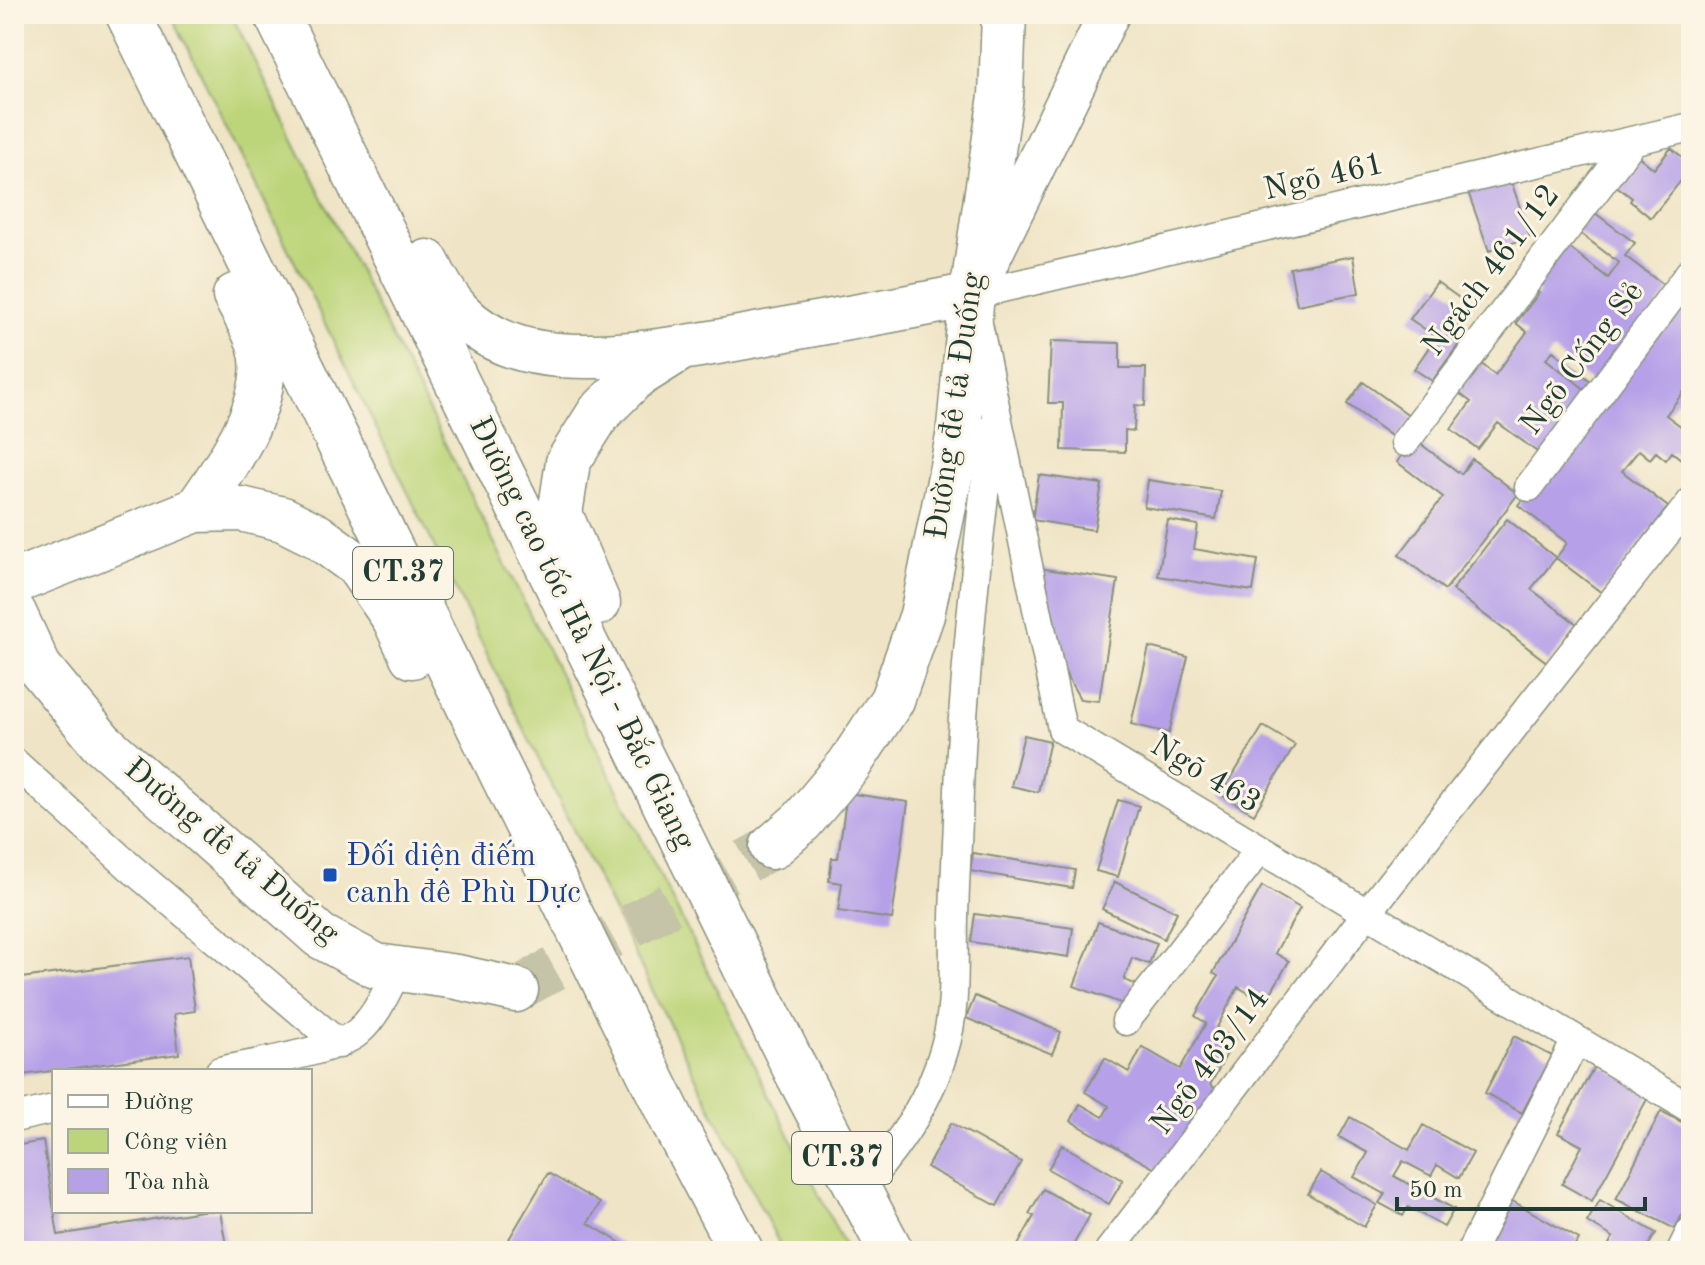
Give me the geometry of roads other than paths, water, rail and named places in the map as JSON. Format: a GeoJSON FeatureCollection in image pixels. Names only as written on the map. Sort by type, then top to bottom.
{"type":"FeatureCollection","features":[{"type":"Feature","properties":{"kind":"main road"},"geometry":{"type":"LineString","coordinates":[[97,14],[259,343],[261,382],[250,421],[228,466],[196,510]]}},
{"type":"Feature","properties":{"kind":"main road","name":"CT.37"},"geometry":{"type":"LineString","coordinates":[[128,14],[678,1132],[741,1251]]}},
{"type":"Feature","properties":{"kind":"main road","name":"Đường cao tốc Hà Nội - Bắc Giang"},"geometry":{"type":"LineString","coordinates":[[276,14],[793,1064],[891,1251]]}},
{"type":"Feature","properties":{"kind":"main road"},"geometry":{"type":"LineString","coordinates":[[306,14],[434,277],[452,307],[493,337],[526,350],[593,355],[682,348],[972,295]]}},
{"type":"Feature","properties":{"kind":"main road","name":"Đường đê tả Đuống"},"geometry":{"type":"LineString","coordinates":[[772,847],[802,821],[849,765],[892,700],[922,615],[958,437],[972,295],[1001,96],[1004,14]]}},
{"type":"Feature","properties":{"kind":"main road"},"geometry":{"type":"LineString","coordinates":[[682,348],[634,378],[599,413],[568,462],[560,514],[583,573],[772,958],[793,1064]]}},
{"type":"Feature","properties":{"kind":"main road"},"geometry":{"type":"LineString","coordinates":[[14,582],[196,510],[241,509],[283,519],[317,536],[357,565],[394,618],[531,898],[678,1132]]}},
{"type":"Feature","properties":{"kind":"main road","name":"Đường đê tả Đuống"},"geometry":{"type":"LineString","coordinates":[[14,613],[39,667],[101,742],[320,936],[376,966],[457,977],[516,990]]}},
{"type":"Feature","properties":{"kind":"street"},"geometry":{"type":"LineString","coordinates":[[972,295],[1109,14]]}},
{"type":"Feature","properties":{"kind":"street","name":"Ngõ 461"},"geometry":{"type":"LineString","coordinates":[[972,295],[1691,127]]}},
{"type":"Feature","properties":{"kind":"street","name":"Ngách 461/12"},"geometry":{"type":"LineString","coordinates":[[1405,442],[1633,141]]}},
{"type":"Feature","properties":{"kind":"street","name":"Ngõ Cống Sẻ"},"geometry":{"type":"LineString","coordinates":[[1529,487],[1691,271]]}},
{"type":"Feature","properties":{"kind":"street","name":"Ngõ 463"},"geometry":{"type":"LineString","coordinates":[[972,295],[1062,729],[1691,1109]]}},
{"type":"Feature","properties":{"kind":"street"},"geometry":{"type":"LineString","coordinates":[[868,1180],[891,1154],[915,1117],[934,1078],[947,1034],[953,994],[961,745],[971,611],[995,403]]}},
{"type":"Feature","properties":{"kind":"street","name":"Ngõ 463/14"},"geometry":{"type":"LineString","coordinates":[[1109,1251],[1367,913],[1691,502]]}},
{"type":"Feature","properties":{"kind":"street"},"geometry":{"type":"LineString","coordinates":[[14,762],[131,868],[339,1044]]}},
{"type":"Feature","properties":{"kind":"street"},"geometry":{"type":"LineString","coordinates":[[1126,1021],[1260,849]]}},
{"type":"Feature","properties":{"kind":"street"},"geometry":{"type":"LineString","coordinates":[[229,1069],[339,1044],[358,1032],[377,1008],[398,969]]}},
{"type":"Feature","properties":{"kind":"street"},"geometry":{"type":"LineString","coordinates":[[1471,1251],[1576,1040]]}},
{"type":"Feature","properties":{"kind":"street"},"geometry":{"type":"LineString","coordinates":[[14,1118],[52,1109]]}},
{"type":"Feature","properties":{"kind":"tunnel"},"geometry":{"type":"LineString","coordinates":[[516,990],[772,847]]}},
{"type":"Feature","properties":{"kind":"place","name":"Đối diện điếm canh đê Phù Dực"},"geometry":{"type":"Point","coordinates":[330,875]}}]}
